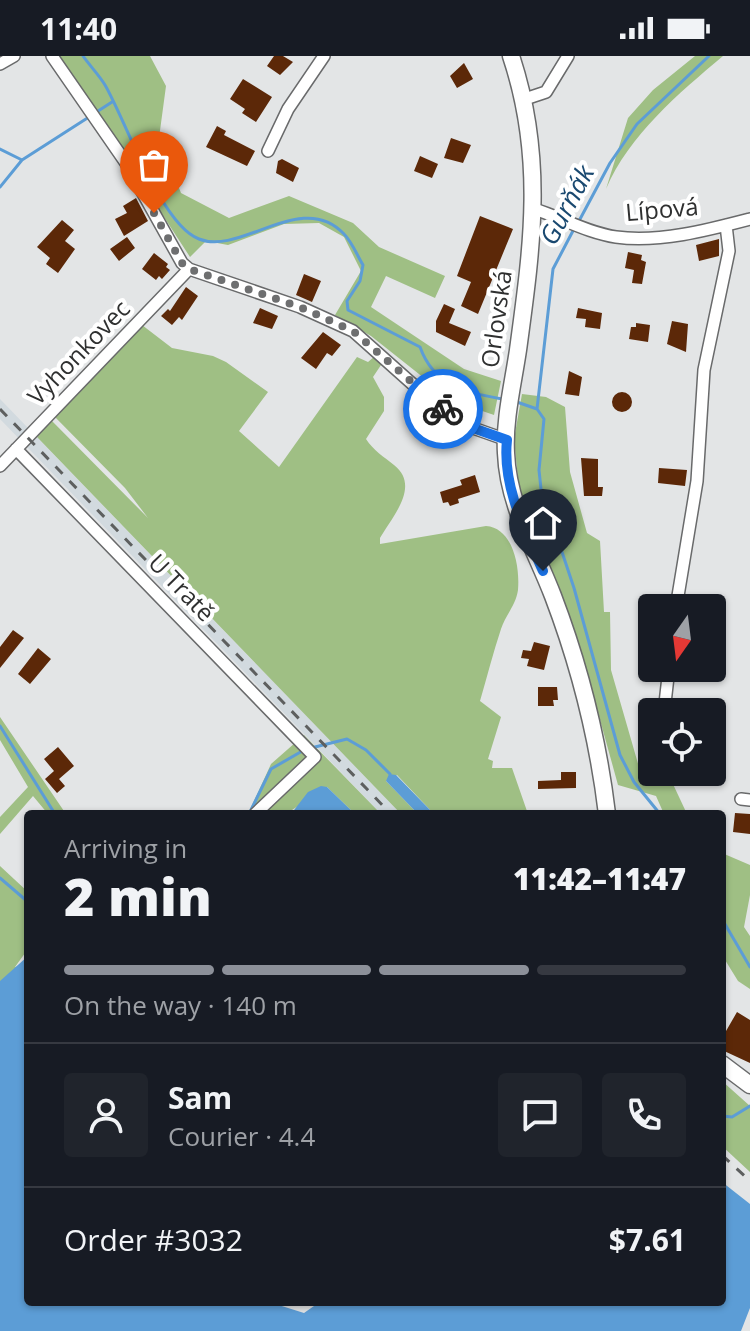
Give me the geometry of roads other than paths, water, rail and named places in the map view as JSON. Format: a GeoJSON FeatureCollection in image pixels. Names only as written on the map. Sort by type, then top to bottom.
{"type":"FeatureCollection","features":[{"type":"Feature","properties":{"kind":"main road","name":"Orlovská"},"geometry":{"type":"LineString","coordinates":[[511,56],[534,166],[534,209],[505,452],[513,500],[553,595],[582,677],[601,765],[607,810]]}},
{"type":"Feature","properties":{"kind":"main road"},"geometry":{"type":"LineString","coordinates":[[726,1067],[750,1085]]}},
{"type":"Feature","properties":{"kind":"street"},"geometry":{"type":"LineString","coordinates":[[0,64],[14,56]]}},
{"type":"Feature","properties":{"kind":"street"},"geometry":{"type":"LineString","coordinates":[[52,56],[126,163],[182,263],[189,269],[300,307],[353,331],[436,405],[473,428],[507,440]]}},
{"type":"Feature","properties":{"kind":"street"},"geometry":{"type":"LineString","coordinates":[[268,151],[288,109],[324,56]]}},
{"type":"Feature","properties":{"kind":"street"},"geometry":{"type":"LineString","coordinates":[[522,100],[546,92],[568,56]]}},
{"type":"Feature","properties":{"kind":"street","name":"Lípová"},"geometry":{"type":"LineString","coordinates":[[534,209],[614,237],[642,238],[750,219]]}},
{"type":"Feature","properties":{"kind":"street"},"geometry":{"type":"LineString","coordinates":[[678,594],[697,481],[704,370],[729,251],[726,225]]}},
{"type":"Feature","properties":{"kind":"street","name":"Vyhonkovec"},"geometry":{"type":"LineString","coordinates":[[0,466],[189,269]]}},
{"type":"Feature","properties":{"kind":"street","name":"U Tratě"},"geometry":{"type":"LineString","coordinates":[[16,449],[313,755],[259,810]]}},
{"type":"Feature","properties":{"kind":"water"},"geometry":{"type":"Polygon","coordinates":[[[389,774],[396,775],[430,810],[414,810],[386,781],[389,774]]]}},
{"type":"Feature","properties":{"kind":"water"},"geometry":{"type":"Polygon","coordinates":[[[321,786],[327,787],[351,810],[294,810],[308,792],[321,786]]]}},
{"type":"Feature","properties":{"kind":"water"},"geometry":{"type":"Polygon","coordinates":[[[24,960],[24,1306],[282,1306],[304,1313],[314,1306],[726,1306],[726,1185],[750,1204],[750,1308],[741,1331],[0,1331],[0,981],[24,960]]]}},
{"type":"Feature","properties":{"kind":"waterway"},"geometry":{"type":"LineString","coordinates":[[83,56],[114,101],[158,194],[185,230],[199,239],[216,242],[291,220],[310,218],[327,222],[347,237],[363,265],[360,281],[347,301],[348,310],[420,347],[434,371],[452,385],[502,399]]}},
{"type":"Feature","properties":{"kind":"waterway","name":"Gurňák"},"geometry":{"type":"LineString","coordinates":[[579,221],[610,163],[637,124],[709,56]]}},
{"type":"Feature","properties":{"kind":"waterway"},"geometry":{"type":"LineString","coordinates":[[95,113],[112,102]]}},
{"type":"Feature","properties":{"kind":"waterway"},"geometry":{"type":"LineString","coordinates":[[22,160],[89,117]]}},
{"type":"Feature","properties":{"kind":"waterway"},"geometry":{"type":"LineString","coordinates":[[0,149],[22,160],[0,187]]}},
{"type":"Feature","properties":{"kind":"waterway","name":"Gurňák"},"geometry":{"type":"LineString","coordinates":[[537,409],[553,269],[575,227]]}},
{"type":"Feature","properties":{"kind":"waterway"},"geometry":{"type":"LineString","coordinates":[[514,401],[537,409],[544,419],[539,470],[541,489],[574,588],[620,755],[634,782],[657,810]]}},
{"type":"Feature","properties":{"kind":"waterway"},"geometry":{"type":"LineString","coordinates":[[0,726],[52,810]]}},
{"type":"Feature","properties":{"kind":"waterway"},"geometry":{"type":"LineString","coordinates":[[311,748],[347,739],[366,750],[390,774]]}},
{"type":"Feature","properties":{"kind":"waterway"},"geometry":{"type":"LineString","coordinates":[[251,810],[271,769],[304,750]]}},
{"type":"Feature","properties":{"kind":"waterway"},"geometry":{"type":"LineString","coordinates":[[0,878],[24,899]]}},
{"type":"Feature","properties":{"kind":"waterway"},"geometry":{"type":"LineString","coordinates":[[726,926],[750,967]]}},
{"type":"Feature","properties":{"kind":"waterway"},"geometry":{"type":"LineString","coordinates":[[726,1116],[732,1117],[750,1106]]}},
{"type":"Feature","properties":{"kind":"railway"},"geometry":{"type":"LineString","coordinates":[[0,409],[387,810]]}},
{"type":"Feature","properties":{"kind":"railway"},"geometry":{"type":"LineString","coordinates":[[726,1159],[750,1181]]}}]}
